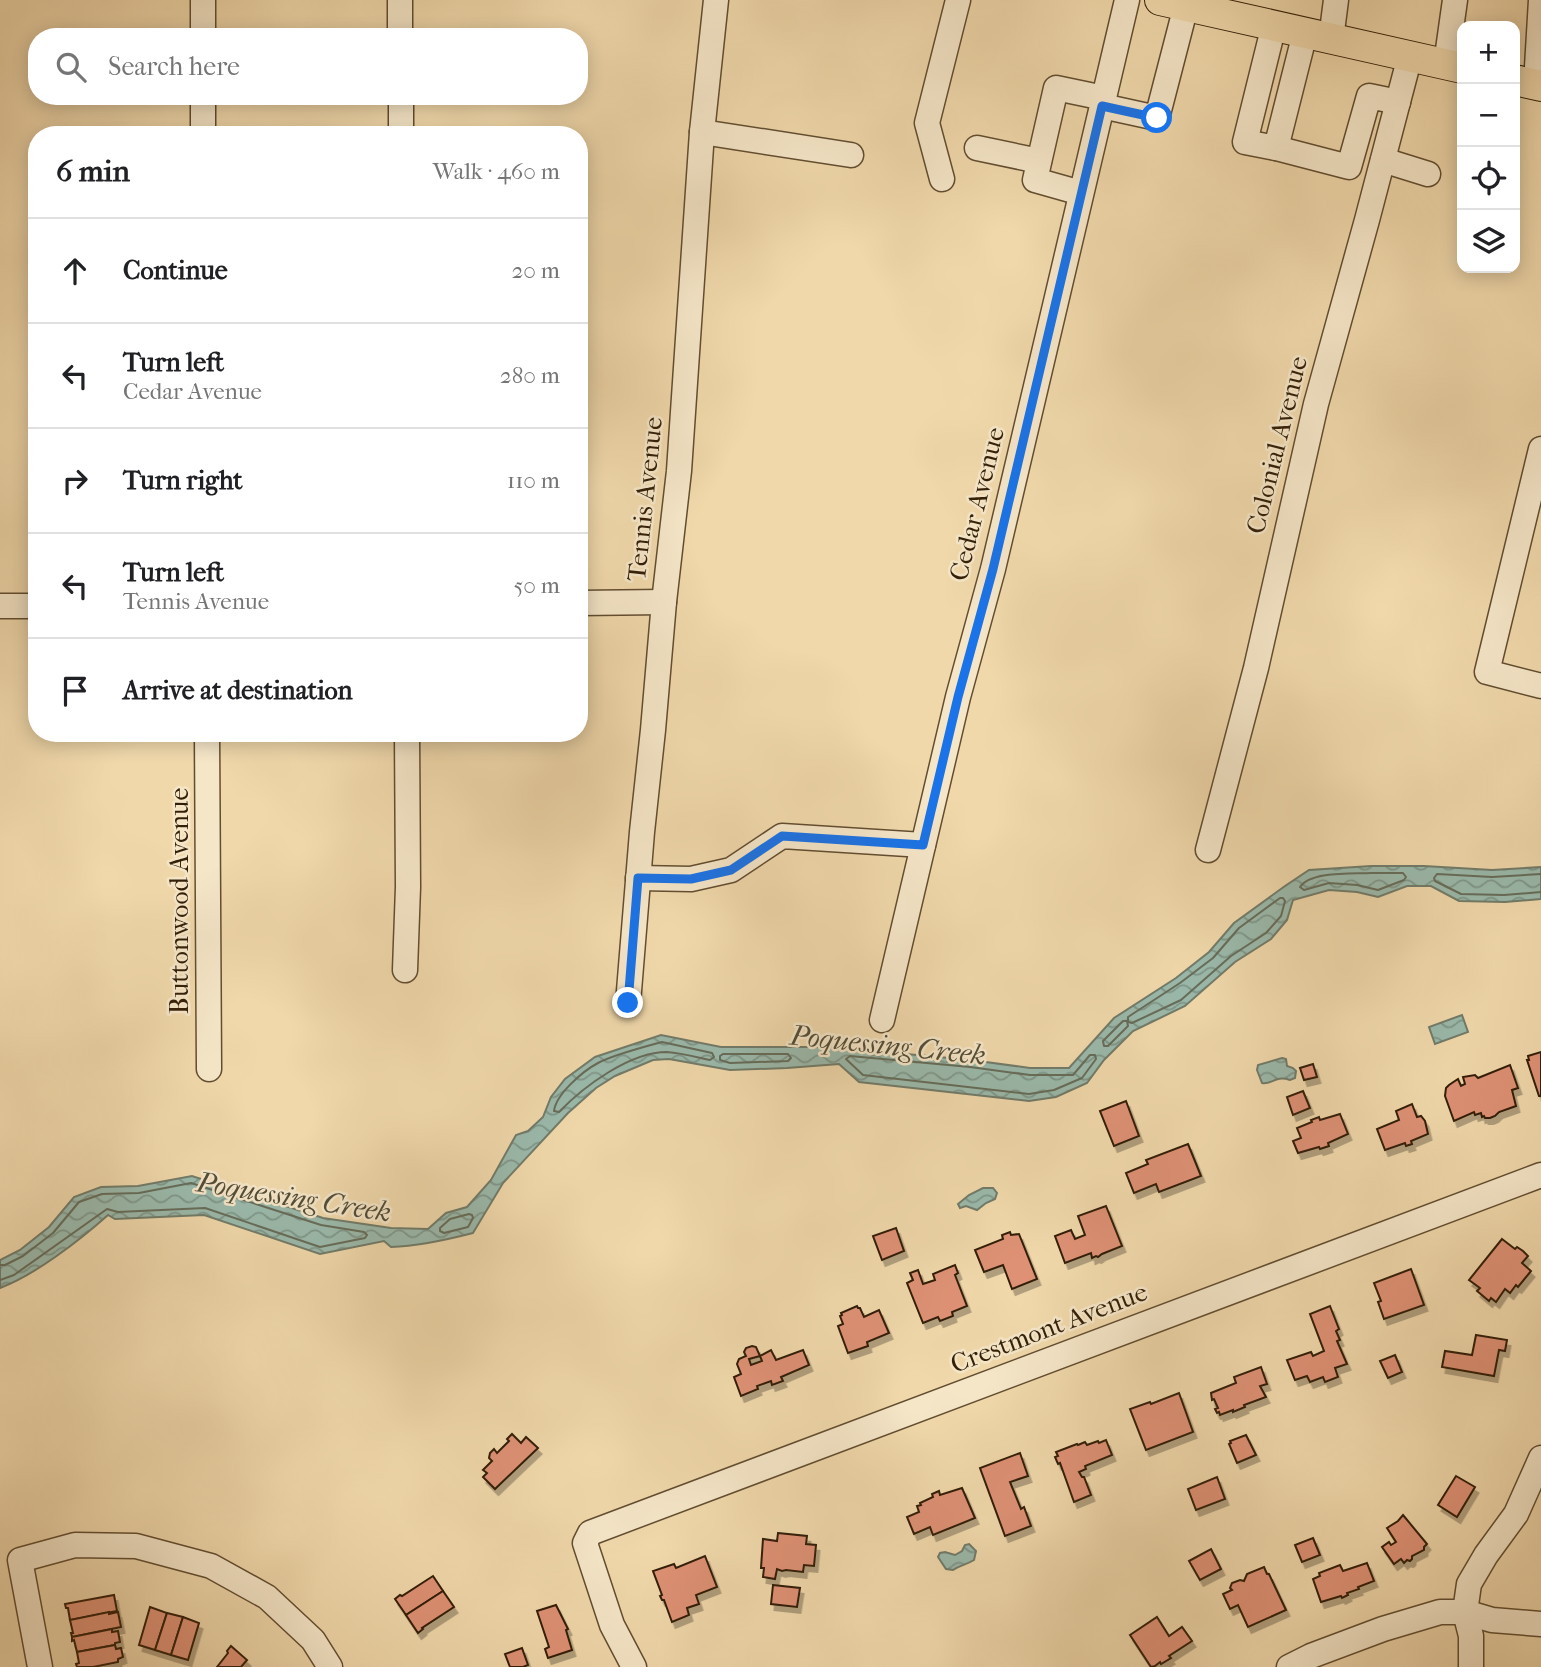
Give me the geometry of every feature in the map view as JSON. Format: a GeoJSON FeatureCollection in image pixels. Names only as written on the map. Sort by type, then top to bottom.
{"type":"FeatureCollection","features":[{"type":"Feature","properties":{"kind":"main road"},"geometry":{"type":"LineString","coordinates":[[1170,2],[1229,8],[1274,25],[1454,66]]}},
{"type":"Feature","properties":{"kind":"street"},"geometry":{"type":"LineString","coordinates":[[203,0],[203,28]]}},
{"type":"Feature","properties":{"kind":"street"},"geometry":{"type":"LineString","coordinates":[[400,0],[400,28]]}},
{"type":"Feature","properties":{"kind":"street","name":"Tennis Avenue"},"geometry":{"type":"LineString","coordinates":[[628,1003],[664,603],[679,471],[702,132],[716,0]]}},
{"type":"Feature","properties":{"kind":"street"},"geometry":{"type":"LineString","coordinates":[[942,179],[927,124],[958,0]]}},
{"type":"Feature","properties":{"kind":"street","name":"Cedar Avenue"},"geometry":{"type":"LineString","coordinates":[[882,1020],[958,697],[993,569],[1126,0]]}},
{"type":"Feature","properties":{"kind":"street"},"geometry":{"type":"LineString","coordinates":[[1276,149],[1318,36],[1336,0]]}},
{"type":"Feature","properties":{"kind":"street"},"geometry":{"type":"LineString","coordinates":[[1454,66],[1455,0]]}},
{"type":"Feature","properties":{"kind":"street"},"geometry":{"type":"LineString","coordinates":[[1531,83],[1541,0]]}},
{"type":"Feature","properties":{"kind":"street"},"geometry":{"type":"LineString","coordinates":[[1081,193],[1035,180],[1056,89],[1157,118],[1170,2]]}},
{"type":"Feature","properties":{"kind":"street"},"geometry":{"type":"LineString","coordinates":[[1274,25],[1245,142],[1349,167],[1369,96],[1398,102]]}},
{"type":"Feature","properties":{"kind":"street","name":"Colonial Avenue"},"geometry":{"type":"LineString","coordinates":[[1208,850],[1256,668],[1316,404],[1410,56]]}},
{"type":"Feature","properties":{"kind":"street"},"geometry":{"type":"LineString","coordinates":[[203,105],[203,126]]}},
{"type":"Feature","properties":{"kind":"street"},"geometry":{"type":"LineString","coordinates":[[401,105],[401,126]]}},
{"type":"Feature","properties":{"kind":"street"},"geometry":{"type":"LineString","coordinates":[[702,132],[851,155]]}},
{"type":"Feature","properties":{"kind":"street"},"geometry":{"type":"LineString","coordinates":[[977,148],[1039,161]]}},
{"type":"Feature","properties":{"kind":"street"},"geometry":{"type":"LineString","coordinates":[[1383,160],[1429,174]]}},
{"type":"Feature","properties":{"kind":"street"},"geometry":{"type":"LineString","coordinates":[[1541,449],[1487,672],[1541,686]]}},
{"type":"Feature","properties":{"kind":"street"},"geometry":{"type":"LineString","coordinates":[[588,603],[664,603]]}},
{"type":"Feature","properties":{"kind":"street"},"geometry":{"type":"LineString","coordinates":[[0,606],[28,606]]}},
{"type":"Feature","properties":{"kind":"street","name":"Buttonwood Avenue"},"geometry":{"type":"LineString","coordinates":[[207,742],[209,1069]]}},
{"type":"Feature","properties":{"kind":"street"},"geometry":{"type":"LineString","coordinates":[[405,970],[408,887],[407,742]]}},
{"type":"Feature","properties":{"kind":"street"},"geometry":{"type":"LineString","coordinates":[[638,878],[691,879],[731,870],[782,836],[923,845]]}},
{"type":"Feature","properties":{"kind":"street","name":"Crestmont Avenue"},"geometry":{"type":"LineString","coordinates":[[634,1667],[612,1625],[585,1543],[590,1532],[1541,1175]]}},
{"type":"Feature","properties":{"kind":"street"},"geometry":{"type":"LineString","coordinates":[[1471,1667],[1471,1636],[1465,1612],[1469,1584],[1516,1514],[1541,1458]]}},
{"type":"Feature","properties":{"kind":"street"},"geometry":{"type":"LineString","coordinates":[[40,1667],[20,1560],[75,1545],[136,1546],[211,1566],[270,1600],[313,1640],[330,1667]]}},
{"type":"Feature","properties":{"kind":"street"},"geometry":{"type":"LineString","coordinates":[[1289,1667],[1383,1629],[1440,1612],[1465,1612],[1492,1620],[1541,1624]]}},
{"type":"Feature","properties":{"kind":"water"},"geometry":{"type":"Polygon","coordinates":[[[1371,866],[1492,870],[1541,867],[1541,899],[1505,902],[1459,901],[1431,886],[1407,886],[1378,897],[1329,890],[1293,900],[1287,920],[1271,939],[1235,962],[1185,1006],[1133,1031],[1104,1060],[1087,1083],[1056,1097],[1029,1101],[859,1082],[839,1064],[730,1070],[669,1059],[653,1060],[615,1076],[596,1088],[568,1113],[503,1183],[473,1233],[391,1247],[384,1241],[320,1254],[204,1215],[115,1219],[108,1215],[42,1266],[0,1288],[0,1260],[20,1250],[49,1227],[74,1197],[101,1187],[138,1186],[192,1176],[323,1218],[391,1228],[428,1229],[446,1213],[467,1207],[491,1180],[516,1135],[528,1131],[543,1117],[551,1097],[565,1079],[595,1057],[661,1035],[721,1047],[830,1047],[1030,1068],[1069,1068],[1114,1018],[1176,978],[1209,952],[1234,923],[1285,886],[1309,870],[1371,866]]]}},
{"type":"Feature","properties":{"kind":"water"},"geometry":{"type":"Polygon","coordinates":[[[1462,1015],[1468,1032],[1435,1044],[1429,1027],[1462,1015]]]}},
{"type":"Feature","properties":{"kind":"water"},"geometry":{"type":"Polygon","coordinates":[[[1286,1059],[1287,1066],[1296,1071],[1295,1078],[1262,1083],[1258,1065],[1286,1059]]]}},
{"type":"Feature","properties":{"kind":"water"},"geometry":{"type":"Polygon","coordinates":[[[983,1188],[993,1188],[997,1193],[995,1199],[977,1210],[966,1206],[960,1208],[958,1204],[983,1188]]]}},
{"type":"Feature","properties":{"kind":"water"},"geometry":{"type":"Polygon","coordinates":[[[969,1544],[976,1551],[974,1560],[953,1570],[946,1569],[938,1557],[940,1553],[955,1555],[969,1544]]]}},
{"type":"Feature","properties":{"kind":"building"},"geometry":{"type":"Polygon","coordinates":[[[1541,1052],[1539,1096],[1527,1060],[1528,1056],[1541,1052]]]}},
{"type":"Feature","properties":{"kind":"building"},"geometry":{"type":"Polygon","coordinates":[[[1313,1064],[1317,1077],[1304,1080],[1300,1068],[1313,1064]]]}},
{"type":"Feature","properties":{"kind":"building"},"geometry":{"type":"Polygon","coordinates":[[[1510,1065],[1518,1088],[1512,1090],[1516,1106],[1490,1118],[1482,1117],[1481,1113],[1475,1115],[1474,1112],[1454,1121],[1445,1096],[1449,1085],[1458,1079],[1461,1086],[1465,1084],[1463,1077],[1475,1075],[1478,1078],[1510,1065]]]}},
{"type":"Feature","properties":{"kind":"building"},"geometry":{"type":"Polygon","coordinates":[[[1303,1091],[1310,1108],[1293,1115],[1287,1097],[1303,1091]]]}},
{"type":"Feature","properties":{"kind":"building"},"geometry":{"type":"Polygon","coordinates":[[[1126,1101],[1139,1136],[1114,1146],[1100,1111],[1126,1101]]]}},
{"type":"Feature","properties":{"kind":"building"},"geometry":{"type":"Polygon","coordinates":[[[1412,1104],[1417,1117],[1421,1116],[1425,1121],[1428,1134],[1411,1141],[1412,1144],[1406,1146],[1405,1143],[1385,1150],[1377,1129],[1399,1120],[1396,1111],[1412,1104]]]}},
{"type":"Feature","properties":{"kind":"building"},"geometry":{"type":"Polygon","coordinates":[[[1340,1114],[1348,1134],[1328,1143],[1329,1146],[1298,1153],[1293,1141],[1301,1138],[1297,1128],[1319,1117],[1320,1120],[1340,1114]]]}},
{"type":"Feature","properties":{"kind":"building"},"geometry":{"type":"Polygon","coordinates":[[[1188,1144],[1201,1176],[1159,1192],[1156,1184],[1134,1193],[1126,1173],[1148,1164],[1146,1160],[1188,1144]]]}},
{"type":"Feature","properties":{"kind":"building"},"geometry":{"type":"Polygon","coordinates":[[[1106,1206],[1122,1246],[1098,1257],[1092,1258],[1091,1253],[1065,1263],[1055,1236],[1071,1230],[1075,1239],[1085,1235],[1078,1216],[1106,1206]]]}},
{"type":"Feature","properties":{"kind":"building"},"geometry":{"type":"Polygon","coordinates":[[[896,1228],[904,1251],[882,1260],[873,1236],[896,1228]]]}},
{"type":"Feature","properties":{"kind":"building"},"geometry":{"type":"Polygon","coordinates":[[[1010,1232],[1011,1235],[1019,1234],[1037,1279],[1012,1289],[1003,1265],[984,1272],[975,1250],[1003,1239],[1002,1235],[1010,1232]]]}},
{"type":"Feature","properties":{"kind":"building"},"geometry":{"type":"Polygon","coordinates":[[[1502,1239],[1528,1256],[1522,1263],[1531,1271],[1510,1293],[1505,1289],[1496,1302],[1491,1298],[1489,1301],[1477,1291],[1480,1288],[1469,1280],[1502,1239]]]}},
{"type":"Feature","properties":{"kind":"building"},"geometry":{"type":"Polygon","coordinates":[[[955,1265],[958,1273],[955,1275],[967,1306],[952,1312],[953,1316],[940,1321],[938,1317],[923,1323],[907,1283],[913,1280],[910,1273],[918,1270],[923,1284],[935,1280],[933,1274],[955,1265]]]}},
{"type":"Feature","properties":{"kind":"building"},"geometry":{"type":"Polygon","coordinates":[[[1411,1269],[1424,1305],[1384,1319],[1374,1283],[1411,1269]]]}},
{"type":"Feature","properties":{"kind":"building"},"geometry":{"type":"Polygon","coordinates":[[[857,1306],[864,1317],[879,1310],[889,1333],[867,1342],[868,1346],[848,1353],[838,1326],[843,1324],[841,1313],[857,1306]]]}},
{"type":"Feature","properties":{"kind":"building"},"geometry":{"type":"Polygon","coordinates":[[[1330,1306],[1339,1329],[1336,1331],[1340,1340],[1337,1341],[1347,1364],[1335,1368],[1338,1377],[1325,1382],[1323,1377],[1310,1382],[1307,1376],[1295,1380],[1287,1360],[1311,1352],[1313,1356],[1324,1351],[1310,1314],[1330,1306]]]}},
{"type":"Feature","properties":{"kind":"building"},"geometry":{"type":"Polygon","coordinates":[[[1476,1335],[1507,1340],[1505,1351],[1499,1350],[1494,1376],[1442,1367],[1445,1351],[1472,1355],[1476,1335]]]}},
{"type":"Feature","properties":{"kind":"building"},"geometry":{"type":"Polygon","coordinates":[[[756,1347],[760,1356],[771,1350],[776,1360],[803,1350],[809,1365],[781,1377],[783,1381],[772,1385],[771,1381],[757,1386],[758,1389],[741,1396],[734,1377],[741,1374],[737,1364],[739,1359],[746,1356],[746,1348],[756,1347]],[[760,1356],[749,1359],[751,1365],[762,1361],[760,1356]]]}},
{"type":"Feature","properties":{"kind":"building"},"geometry":{"type":"Polygon","coordinates":[[[1395,1355],[1402,1372],[1388,1378],[1380,1361],[1395,1355]]]}},
{"type":"Feature","properties":{"kind":"building"},"geometry":{"type":"Polygon","coordinates":[[[1261,1367],[1267,1384],[1260,1386],[1266,1397],[1233,1412],[1220,1415],[1217,1413],[1215,1409],[1218,1408],[1211,1393],[1236,1383],[1234,1377],[1261,1367]]]}},
{"type":"Feature","properties":{"kind":"building"},"geometry":{"type":"Polygon","coordinates":[[[1179,1393],[1193,1432],[1146,1450],[1130,1409],[1179,1393]]]}},
{"type":"Feature","properties":{"kind":"building"},"geometry":{"type":"Polygon","coordinates":[[[512,1434],[521,1443],[526,1437],[538,1448],[495,1489],[483,1477],[487,1473],[483,1470],[492,1461],[489,1458],[490,1453],[494,1449],[497,1453],[512,1434]]]}},
{"type":"Feature","properties":{"kind":"building"},"geometry":{"type":"Polygon","coordinates":[[[1246,1435],[1256,1455],[1237,1463],[1229,1444],[1230,1441],[1246,1435]]]}},
{"type":"Feature","properties":{"kind":"building"},"geometry":{"type":"Polygon","coordinates":[[[1106,1440],[1112,1455],[1085,1466],[1086,1469],[1079,1472],[1084,1477],[1091,1495],[1074,1502],[1060,1463],[1058,1464],[1055,1457],[1058,1456],[1056,1452],[1085,1442],[1087,1445],[1106,1440]]]}},
{"type":"Feature","properties":{"kind":"building"},"geometry":{"type":"Polygon","coordinates":[[[1020,1453],[1028,1476],[1010,1482],[1031,1526],[1005,1536],[980,1468],[1020,1453]]]}},
{"type":"Feature","properties":{"kind":"building"},"geometry":{"type":"Polygon","coordinates":[[[1456,1476],[1475,1487],[1457,1517],[1438,1505],[1456,1476]]]}},
{"type":"Feature","properties":{"kind":"building"},"geometry":{"type":"Polygon","coordinates":[[[1217,1477],[1225,1499],[1196,1510],[1188,1489],[1217,1477]]]}},
{"type":"Feature","properties":{"kind":"building"},"geometry":{"type":"Polygon","coordinates":[[[962,1488],[975,1518],[933,1535],[930,1527],[914,1534],[907,1517],[919,1512],[917,1506],[921,1505],[920,1503],[939,1491],[940,1495],[962,1488]]]}},
{"type":"Feature","properties":{"kind":"building"},"geometry":{"type":"Polygon","coordinates":[[[1403,1515],[1427,1544],[1424,1550],[1412,1556],[1410,1561],[1404,1563],[1401,1559],[1394,1564],[1382,1547],[1389,1542],[1391,1545],[1396,1542],[1387,1528],[1403,1515]]]}},
{"type":"Feature","properties":{"kind":"building"},"geometry":{"type":"Polygon","coordinates":[[[778,1533],[807,1536],[806,1544],[816,1545],[814,1566],[804,1565],[803,1572],[777,1569],[775,1579],[763,1577],[763,1539],[777,1541],[778,1533]]]}},
{"type":"Feature","properties":{"kind":"building"},"geometry":{"type":"Polygon","coordinates":[[[1313,1538],[1320,1555],[1302,1562],[1295,1545],[1313,1538]]]}},
{"type":"Feature","properties":{"kind":"building"},"geometry":{"type":"Polygon","coordinates":[[[1211,1549],[1221,1569],[1200,1580],[1189,1561],[1211,1549]]]}},
{"type":"Feature","properties":{"kind":"building"},"geometry":{"type":"Polygon","coordinates":[[[705,1556],[717,1587],[696,1595],[699,1604],[687,1608],[689,1615],[672,1622],[660,1596],[662,1595],[653,1571],[674,1564],[676,1568],[705,1556]]]}},
{"type":"Feature","properties":{"kind":"building"},"geometry":{"type":"Polygon","coordinates":[[[1367,1563],[1374,1581],[1358,1587],[1359,1589],[1342,1598],[1341,1596],[1321,1602],[1313,1579],[1320,1576],[1319,1573],[1340,1565],[1343,1571],[1367,1563]]]}},
{"type":"Feature","properties":{"kind":"building"},"geometry":{"type":"Polygon","coordinates":[[[1264,1567],[1286,1610],[1248,1627],[1238,1605],[1230,1609],[1223,1594],[1232,1590],[1232,1583],[1244,1581],[1247,1574],[1264,1567]]]}},
{"type":"Feature","properties":{"kind":"building"},"geometry":{"type":"Polygon","coordinates":[[[433,1576],[443,1591],[406,1615],[395,1599],[433,1576]]]}},
{"type":"Feature","properties":{"kind":"building"},"geometry":{"type":"Polygon","coordinates":[[[773,1585],[800,1588],[797,1607],[771,1604],[773,1585]]]}},
{"type":"Feature","properties":{"kind":"building"},"geometry":{"type":"Polygon","coordinates":[[[443,1591],[454,1607],[418,1633],[406,1615],[443,1591]]]}},
{"type":"Feature","properties":{"kind":"building"},"geometry":{"type":"Polygon","coordinates":[[[114,1595],[117,1611],[70,1620],[65,1604],[114,1595]]]}},
{"type":"Feature","properties":{"kind":"building"},"geometry":{"type":"Polygon","coordinates":[[[556,1605],[568,1629],[566,1630],[572,1650],[548,1658],[545,1649],[549,1647],[537,1611],[556,1605]]]}},
{"type":"Feature","properties":{"kind":"building"},"geometry":{"type":"Polygon","coordinates":[[[150,1607],[167,1613],[155,1650],[139,1645],[150,1607]]]}},
{"type":"Feature","properties":{"kind":"building"},"geometry":{"type":"Polygon","coordinates":[[[118,1612],[121,1627],[72,1637],[70,1620],[118,1612]]]}},
{"type":"Feature","properties":{"kind":"building"},"geometry":{"type":"Polygon","coordinates":[[[167,1613],[183,1617],[171,1655],[155,1650],[167,1613]]]}},
{"type":"Feature","properties":{"kind":"building"},"geometry":{"type":"Polygon","coordinates":[[[183,1617],[199,1623],[188,1660],[171,1655],[183,1617]]]}},
{"type":"Feature","properties":{"kind":"building"},"geometry":{"type":"Polygon","coordinates":[[[1157,1617],[1169,1636],[1182,1627],[1192,1641],[1169,1656],[1171,1658],[1151,1667],[1130,1635],[1157,1617]]]}},
{"type":"Feature","properties":{"kind":"building"},"geometry":{"type":"Polygon","coordinates":[[[112,1629],[112,1632],[118,1631],[120,1642],[77,1652],[72,1637],[112,1629]]]}},
{"type":"Feature","properties":{"kind":"building"},"geometry":{"type":"Polygon","coordinates":[[[115,1645],[116,1649],[121,1648],[123,1657],[118,1659],[118,1662],[77,1667],[77,1652],[115,1645]]]}},
{"type":"Feature","properties":{"kind":"building"},"geometry":{"type":"Polygon","coordinates":[[[231,1646],[247,1660],[241,1667],[217,1667],[228,1653],[231,1646]]]}},
{"type":"Feature","properties":{"kind":"building"},"geometry":{"type":"Polygon","coordinates":[[[522,1648],[528,1665],[510,1667],[505,1654],[522,1648]]]}},
{"type":"Feature","properties":{"kind":"route"},"geometry":{"type":"LineString","coordinates":[[628,1003],[638,878],[691,879],[731,870],[782,836],[923,845],[958,697],[993,569],[1102,106],[1157,118]]}},
{"type":"Feature","properties":{"kind":"water label","name":"Poquessing Creek"},"geometry":{"type":"Point","coordinates":[888,1045]}},
{"type":"Feature","properties":{"kind":"water label","name":"Poquessing Creek"},"geometry":{"type":"Point","coordinates":[294,1197]}}]}
